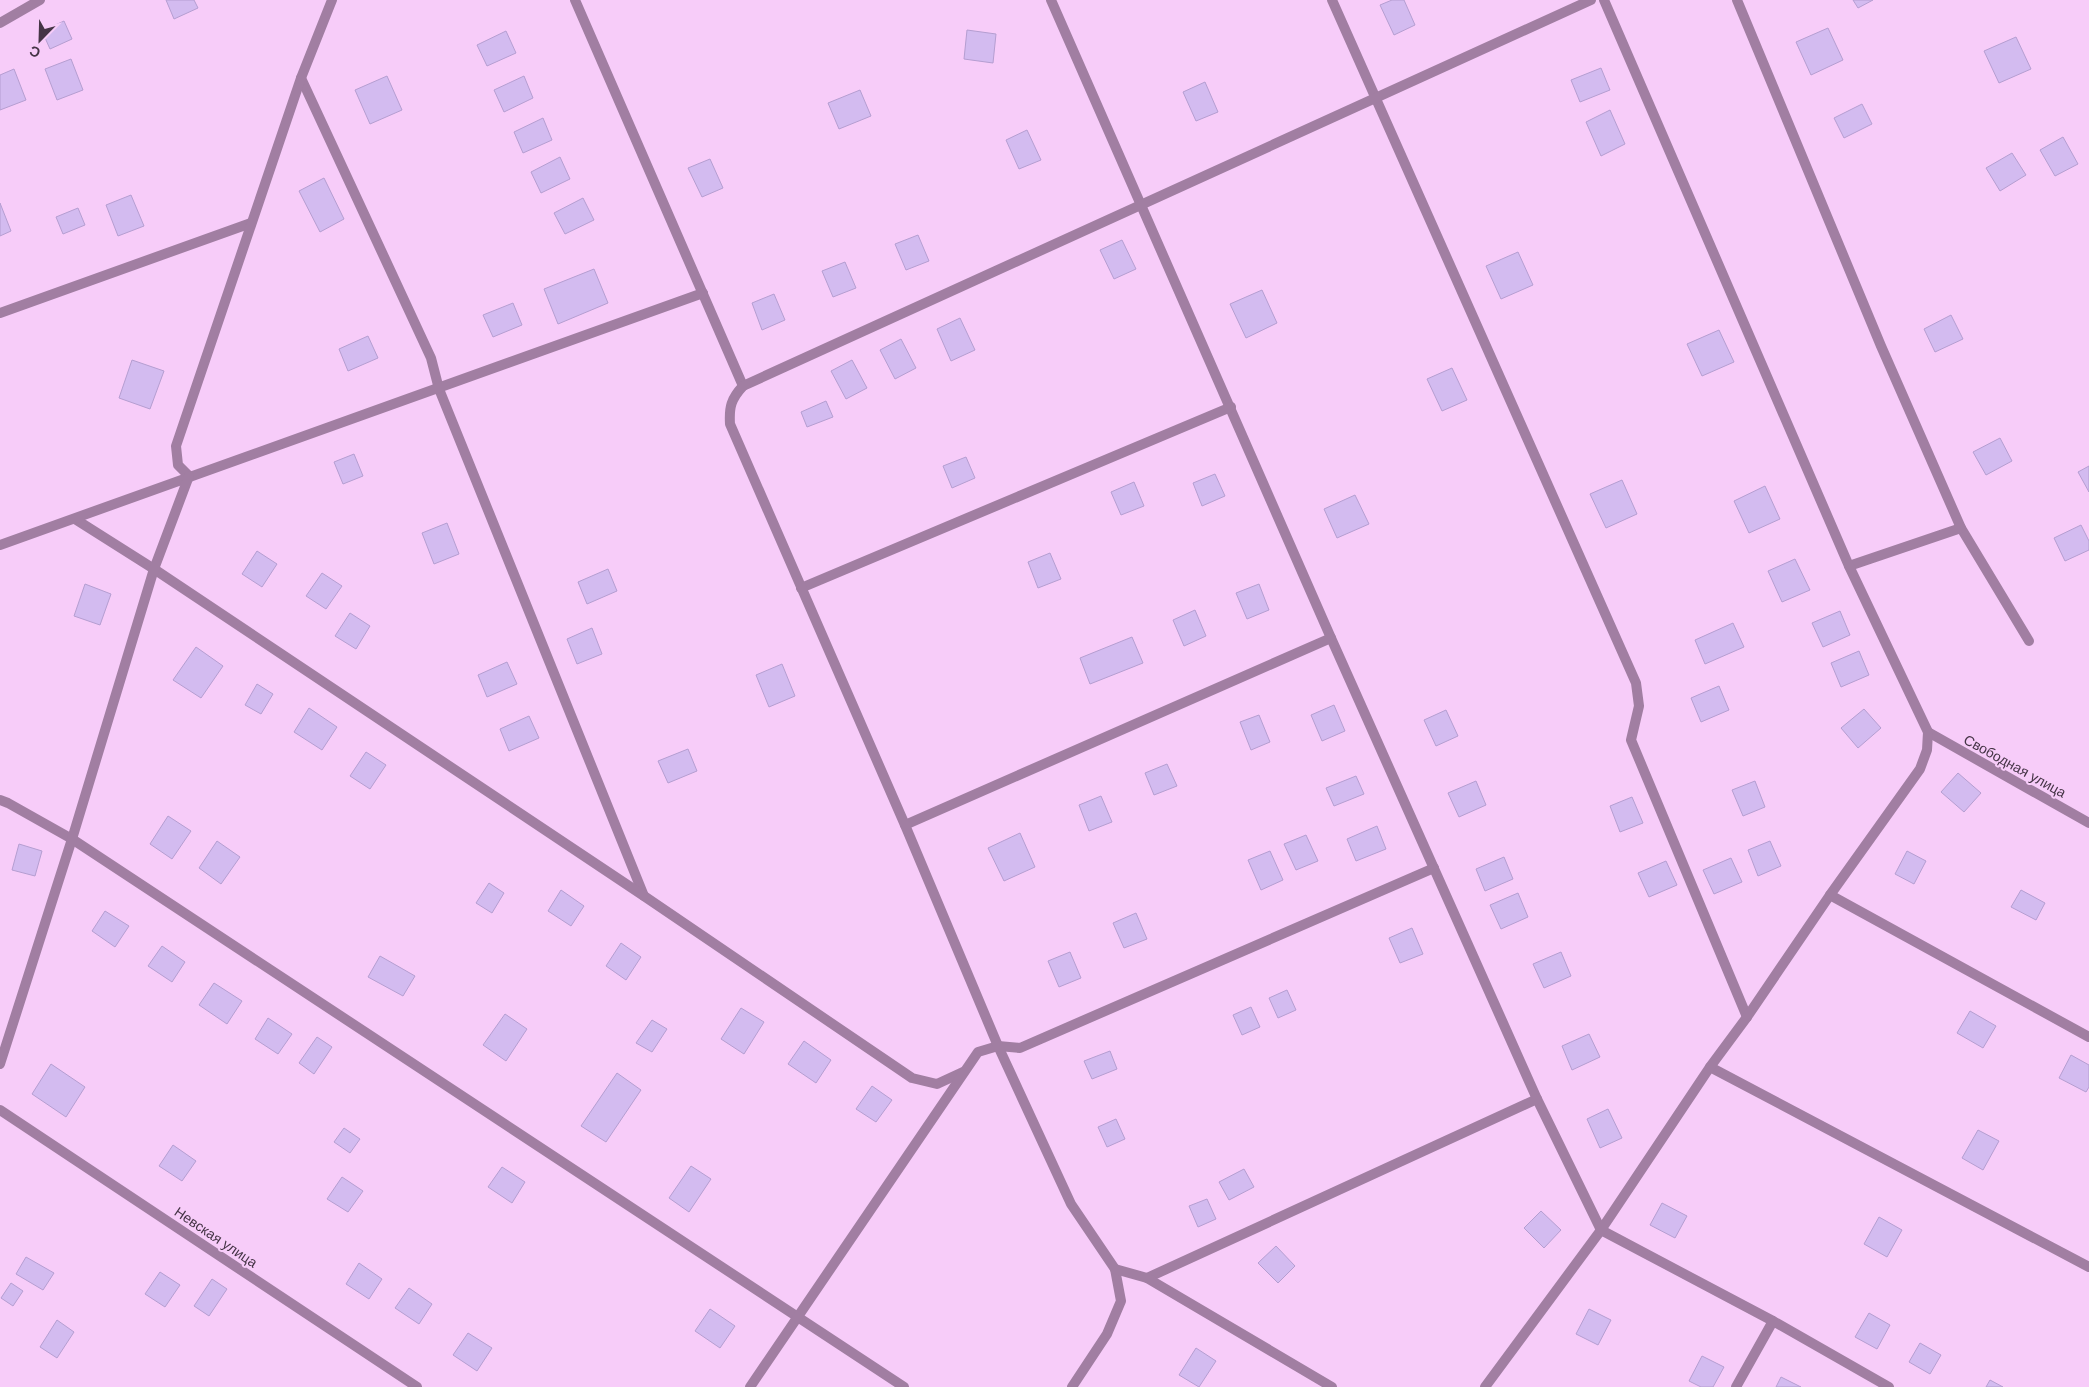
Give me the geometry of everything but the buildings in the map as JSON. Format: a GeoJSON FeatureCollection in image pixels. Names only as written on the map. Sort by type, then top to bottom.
{"type":"FeatureCollection","features":[{"type":"Feature","properties":{"kind":"street"},"geometry":{"type":"LineString","coordinates":[[0,23],[40,0]]}},
{"type":"Feature","properties":{"kind":"street"},"geometry":{"type":"LineString","coordinates":[[189,476],[178,466],[176,446],[300,78],[332,0]]}},
{"type":"Feature","properties":{"kind":"street"},"geometry":{"type":"LineString","coordinates":[[575,0],[743,386]]}},
{"type":"Feature","properties":{"kind":"street"},"geometry":{"type":"LineString","coordinates":[[1051,0],[1331,638],[1537,1099],[1601,1230],[1774,1321],[1889,1387]]}},
{"type":"Feature","properties":{"kind":"street"},"geometry":{"type":"LineString","coordinates":[[1332,0],[1636,683],[1639,706],[1631,740],[1747,1018]]}},
{"type":"Feature","properties":{"kind":"street"},"geometry":{"type":"LineString","coordinates":[[1072,1387],[1107,1334],[1121,1302],[1115,1269],[1071,1204],[998,1046],[905,825],[730,424],[729,409],[733,397],[743,386],[1591,0]]}},
{"type":"Feature","properties":{"kind":"street"},"geometry":{"type":"LineString","coordinates":[[1485,1387],[1601,1230],[1710,1067],[1747,1018],[1830,895],[1920,769],[1927,750],[1928,732],[1849,566],[1604,0]]}},
{"type":"Feature","properties":{"kind":"street"},"geometry":{"type":"LineString","coordinates":[[1736,0],[1881,346],[1961,528],[2030,641]]}},
{"type":"Feature","properties":{"kind":"street"},"geometry":{"type":"LineString","coordinates":[[300,78],[430,358],[439,388],[644,896]]}},
{"type":"Feature","properties":{"kind":"street"},"geometry":{"type":"LineString","coordinates":[[0,313],[251,223]]}},
{"type":"Feature","properties":{"kind":"street"},"geometry":{"type":"LineString","coordinates":[[0,545],[703,294]]}},
{"type":"Feature","properties":{"kind":"street"},"geometry":{"type":"LineString","coordinates":[[801,588],[1231,408]]}},
{"type":"Feature","properties":{"kind":"street"},"geometry":{"type":"LineString","coordinates":[[0,1064],[72,839],[154,569],[189,476]]}},
{"type":"Feature","properties":{"kind":"street"},"geometry":{"type":"LineString","coordinates":[[75,519],[154,569],[644,896],[912,1078],[938,1084],[963,1072]]}},
{"type":"Feature","properties":{"kind":"street"},"geometry":{"type":"LineString","coordinates":[[1849,566],[1961,528]]}},
{"type":"Feature","properties":{"kind":"street"},"geometry":{"type":"LineString","coordinates":[[905,825],[1331,638]]}},
{"type":"Feature","properties":{"kind":"street","name":"Свободная улица"},"geometry":{"type":"LineString","coordinates":[[1928,732],[2089,823]]}},
{"type":"Feature","properties":{"kind":"street"},"geometry":{"type":"LineString","coordinates":[[0,800],[72,839],[904,1387]]}},
{"type":"Feature","properties":{"kind":"street"},"geometry":{"type":"LineString","coordinates":[[750,1387],[978,1052],[998,1046],[1020,1048],[1434,868]]}},
{"type":"Feature","properties":{"kind":"street"},"geometry":{"type":"LineString","coordinates":[[1830,895],[2089,1037]]}},
{"type":"Feature","properties":{"kind":"street"},"geometry":{"type":"LineString","coordinates":[[1710,1067],[2089,1267]]}},
{"type":"Feature","properties":{"kind":"street"},"geometry":{"type":"LineString","coordinates":[[1147,1278],[1537,1099]]}},
{"type":"Feature","properties":{"kind":"street","name":"Невская улица"},"geometry":{"type":"LineString","coordinates":[[0,1110],[417,1387]]}},
{"type":"Feature","properties":{"kind":"street"},"geometry":{"type":"LineString","coordinates":[[1115,1269],[1147,1278],[1332,1387]]}},
{"type":"Feature","properties":{"kind":"street"},"geometry":{"type":"LineString","coordinates":[[1736,1387],[1774,1321]]}}]}
